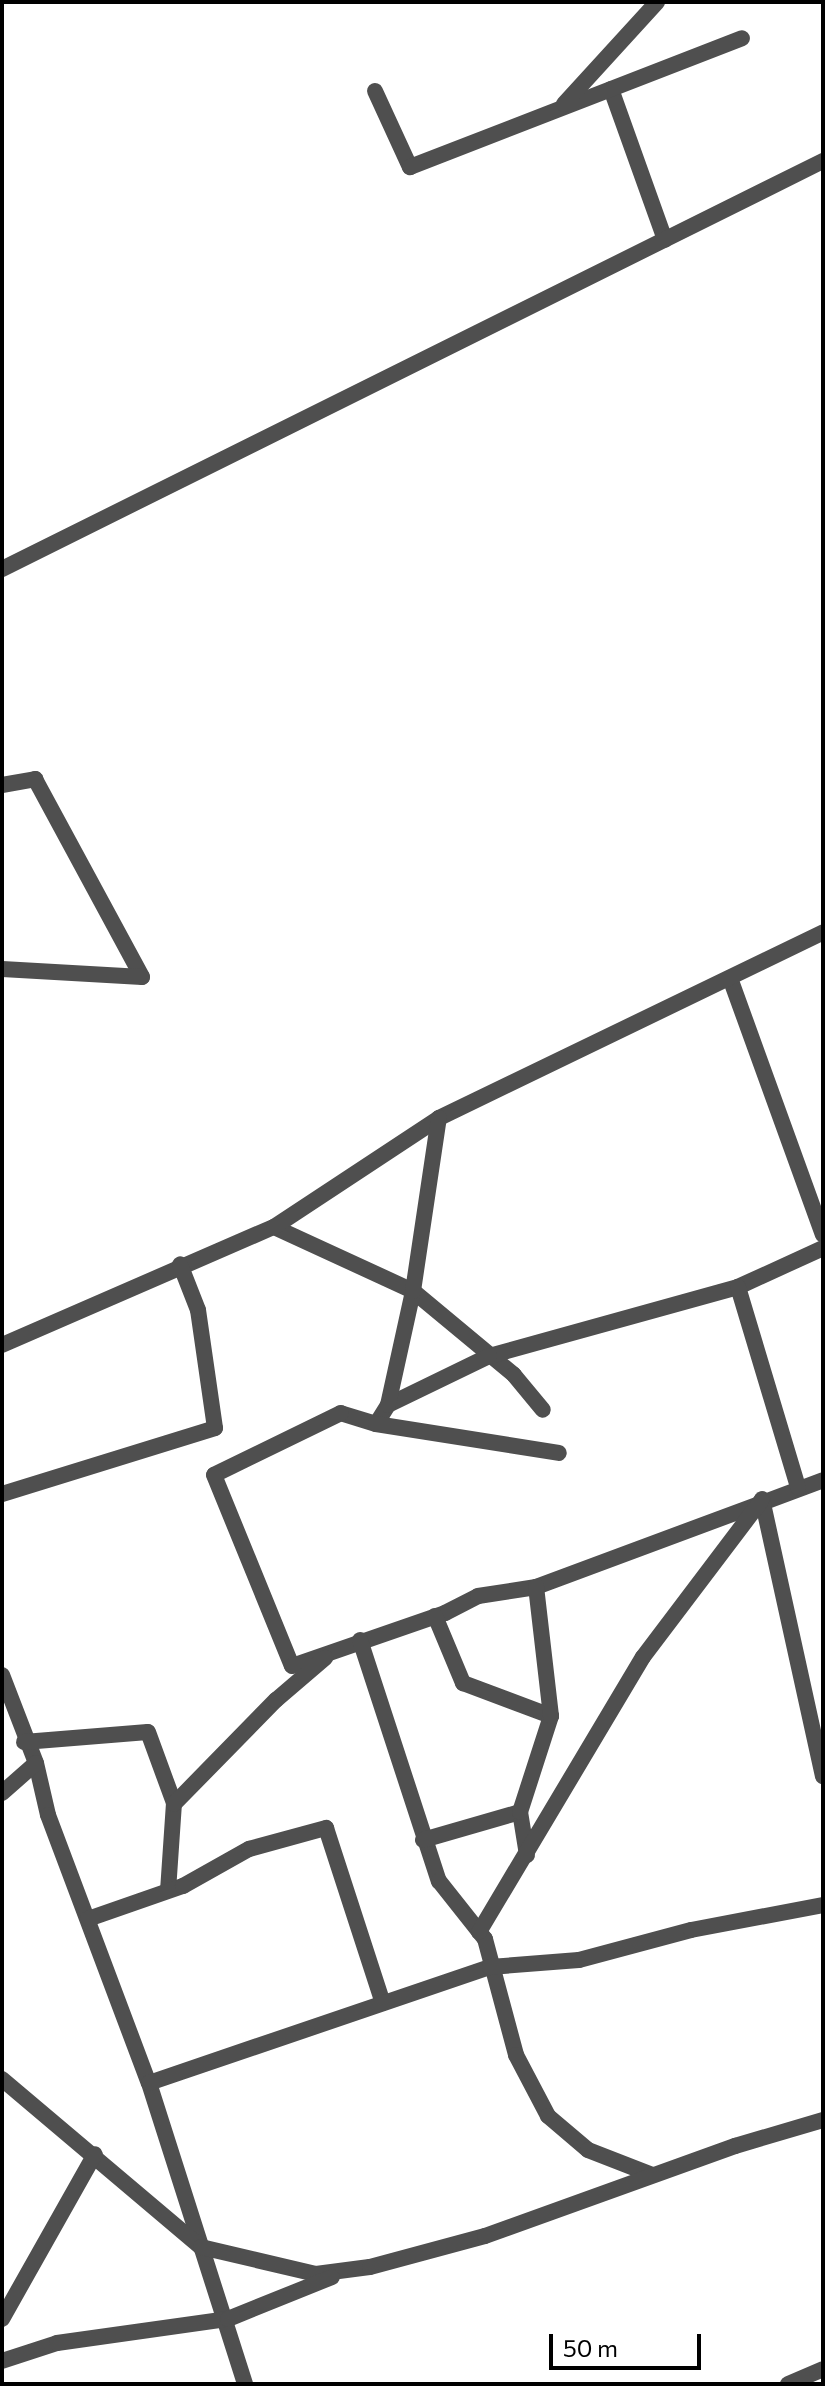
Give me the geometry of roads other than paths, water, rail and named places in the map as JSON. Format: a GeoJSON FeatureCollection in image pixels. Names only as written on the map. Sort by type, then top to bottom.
{"type":"FeatureCollection","features":[{"type":"Feature","properties":{"kind":"street"},"geometry":{"type":"LineString","coordinates":[[560,109],[657,2]]}},
{"type":"Feature","properties":{"kind":"street"},"geometry":{"type":"LineString","coordinates":[[375,91],[410,167],[742,38]]}},
{"type":"Feature","properties":{"kind":"street"},"geometry":{"type":"LineString","coordinates":[[611,89],[665,240]]}},
{"type":"Feature","properties":{"kind":"street"},"geometry":{"type":"LineString","coordinates":[[2,569],[823,161]]}},
{"type":"Feature","properties":{"kind":"street"},"geometry":{"type":"LineString","coordinates":[[2,785],[35,779],[142,977],[2,969]]}},
{"type":"Feature","properties":{"kind":"street"},"geometry":{"type":"LineString","coordinates":[[2,1345],[180,1264],[274,1227],[439,1118],[823,932]]}},
{"type":"Feature","properties":{"kind":"street"},"geometry":{"type":"LineString","coordinates":[[730,978],[823,1235]]}},
{"type":"Feature","properties":{"kind":"street"},"geometry":{"type":"LineString","coordinates":[[376,1424],[388,1405],[413,1291],[439,1118]]}},
{"type":"Feature","properties":{"kind":"street"},"geometry":{"type":"LineString","coordinates":[[274,1227],[413,1291],[514,1375],[543,1410]]}},
{"type":"Feature","properties":{"kind":"street"},"geometry":{"type":"LineString","coordinates":[[388,1405],[489,1356],[738,1287],[823,1248]]}},
{"type":"Feature","properties":{"kind":"street"},"geometry":{"type":"LineString","coordinates":[[2,1494],[215,1428],[198,1310],[180,1264]]}},
{"type":"Feature","properties":{"kind":"street"},"geometry":{"type":"LineString","coordinates":[[738,1287],[798,1487]]}},
{"type":"Feature","properties":{"kind":"street"},"geometry":{"type":"LineString","coordinates":[[559,1453],[376,1424],[341,1413],[214,1475],[292,1666],[435,1616],[478,1596],[536,1587],[762,1499],[823,1480]]}},
{"type":"Feature","properties":{"kind":"street"},"geometry":{"type":"LineString","coordinates":[[762,1499],[823,1776]]}},
{"type":"Feature","properties":{"kind":"street"},"geometry":{"type":"LineString","coordinates":[[479,1932],[643,1657],[762,1499]]}},
{"type":"Feature","properties":{"kind":"street"},"geometry":{"type":"LineString","coordinates":[[527,1855],[520,1812],[551,1716],[536,1587]]}},
{"type":"Feature","properties":{"kind":"street"},"geometry":{"type":"LineString","coordinates":[[435,1616],[463,1683],[551,1716]]}},
{"type":"Feature","properties":{"kind":"street"},"geometry":{"type":"LineString","coordinates":[[360,1640],[423,1840],[439,1881],[479,1932],[516,2055],[548,2116],[588,2150],[652,2175]]}},
{"type":"Feature","properties":{"kind":"street"},"geometry":{"type":"LineString","coordinates":[[174,1804],[276,1700],[334,1651]]}},
{"type":"Feature","properties":{"kind":"street"},"geometry":{"type":"LineString","coordinates":[[2,1675],[24,1742],[36,1763],[48,1815],[149,2083],[201,2247],[228,2319],[245,2384]]}},
{"type":"Feature","properties":{"kind":"street"},"geometry":{"type":"LineString","coordinates":[[24,1742],[148,1732],[174,1804],[168,1890]]}},
{"type":"Feature","properties":{"kind":"street"},"geometry":{"type":"LineString","coordinates":[[2,1793],[36,1763]]}},
{"type":"Feature","properties":{"kind":"street"},"geometry":{"type":"LineString","coordinates":[[423,1840],[520,1812]]}},
{"type":"Feature","properties":{"kind":"street"},"geometry":{"type":"LineString","coordinates":[[88,1919],[168,1890],[249,1849],[326,1828],[383,2003]]}},
{"type":"Feature","properties":{"kind":"street"},"geometry":{"type":"LineString","coordinates":[[149,2083],[490,1967],[579,1960],[691,1930],[823,1905]]}},
{"type":"Feature","properties":{"kind":"street"},"geometry":{"type":"LineString","coordinates":[[2,2079],[95,2154],[201,2247],[274,2268],[341,2273]]}},
{"type":"Feature","properties":{"kind":"street"},"geometry":{"type":"LineString","coordinates":[[2,2361],[57,2343],[228,2319],[341,2273],[485,2236],[652,2175],[823,2120]]}},
{"type":"Feature","properties":{"kind":"street"},"geometry":{"type":"LineString","coordinates":[[2,2319],[95,2154]]}},
{"type":"Feature","properties":{"kind":"street"},"geometry":{"type":"LineString","coordinates":[[788,2384],[823,2369]]}}]}
